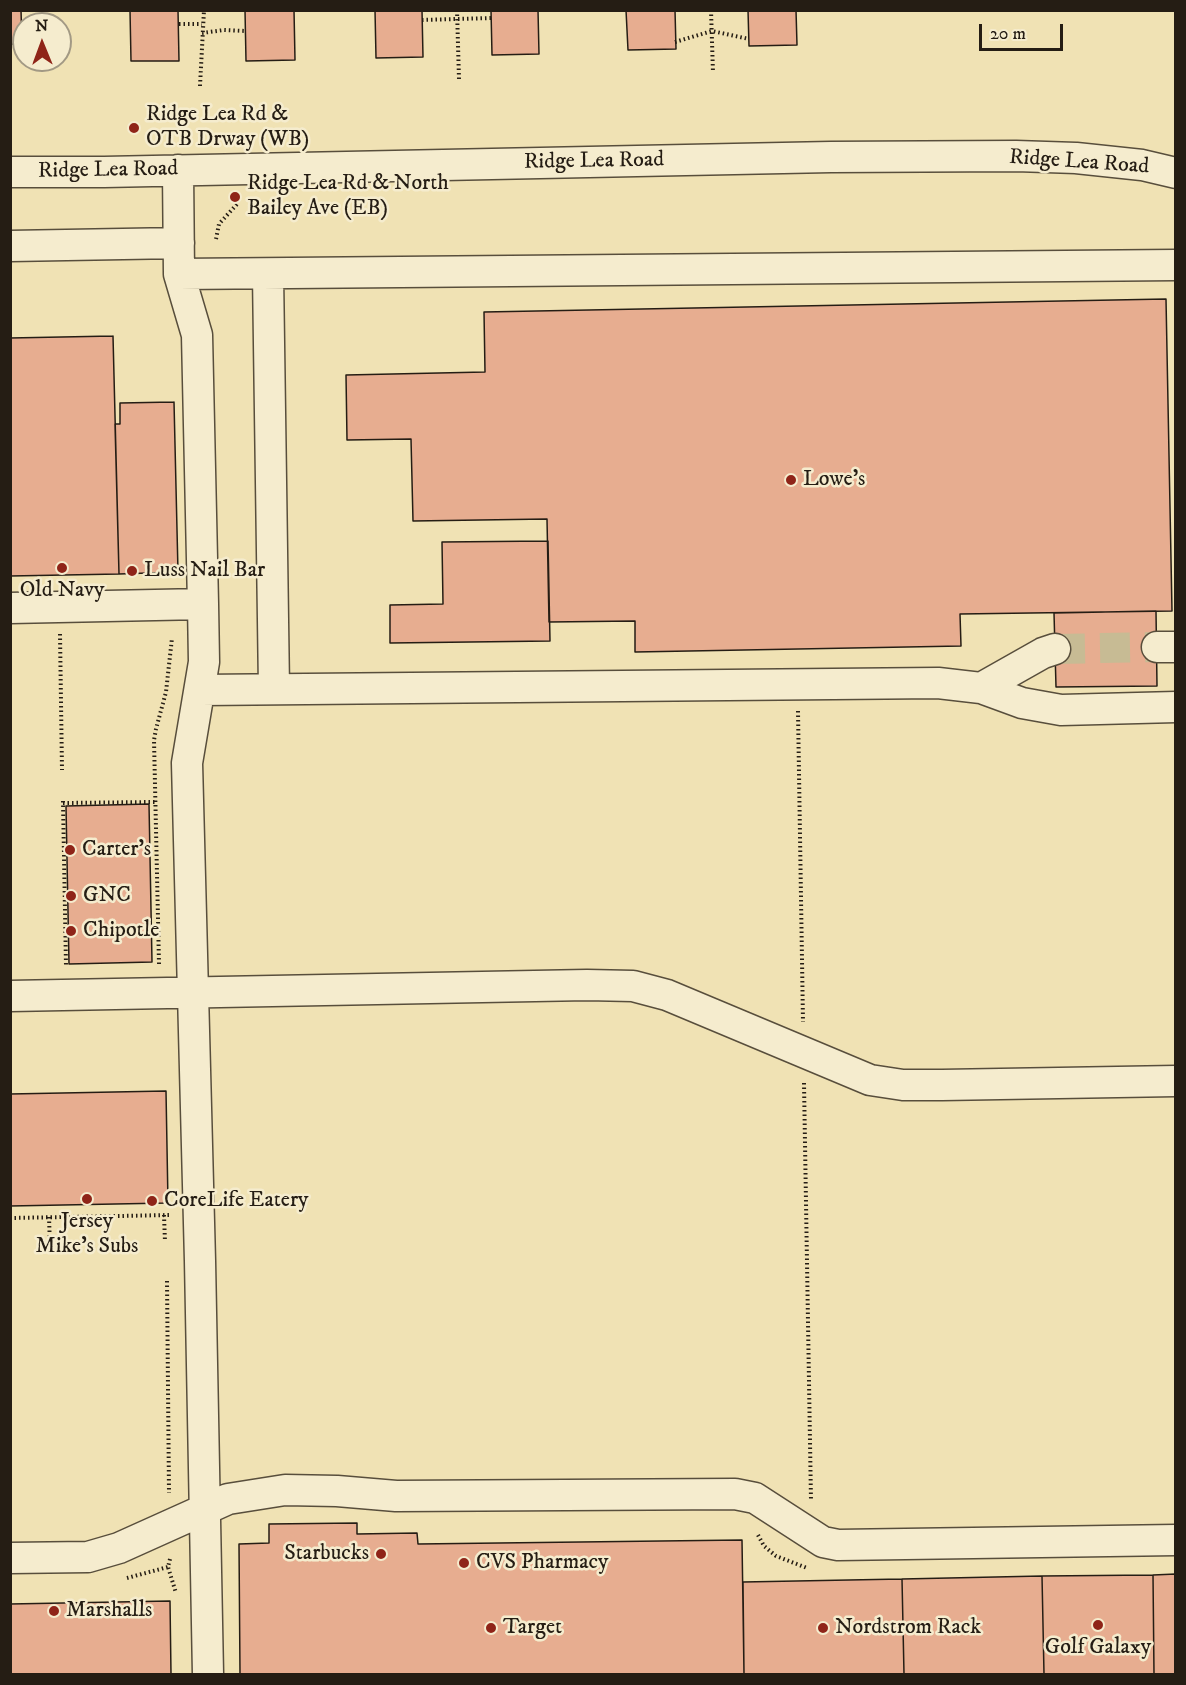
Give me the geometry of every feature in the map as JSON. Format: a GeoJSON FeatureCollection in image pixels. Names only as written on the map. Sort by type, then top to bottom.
{"type":"FeatureCollection","features":[{"type":"Feature","properties":{"kind":"street","name":"Ridge Lea Road"},"geometry":{"type":"LineString","coordinates":[[10,172],[831,157],[1016,156],[1076,158],[1142,165],[1176,172]]}},
{"type":"Feature","properties":{"kind":"street"},"geometry":{"type":"LineString","coordinates":[[178,170],[179,274],[197,335],[203,604],[204,662],[187,763],[208,1674]]}},
{"type":"Feature","properties":{"kind":"street"},"geometry":{"type":"LineString","coordinates":[[10,246],[179,243]]}},
{"type":"Feature","properties":{"kind":"street"},"geometry":{"type":"LineString","coordinates":[[179,274],[1176,265]]}},
{"type":"Feature","properties":{"kind":"street"},"geometry":{"type":"LineString","coordinates":[[268,274],[274,689]]}},
{"type":"Feature","properties":{"kind":"street"},"geometry":{"type":"LineString","coordinates":[[10,608],[203,604]]}},
{"type":"Feature","properties":{"kind":"street"},"geometry":{"type":"LineString","coordinates":[[981,688],[1043,653],[1055,649]]}},
{"type":"Feature","properties":{"kind":"street"},"geometry":{"type":"LineString","coordinates":[[201,690],[938,683],[981,688],[1022,703],[1060,710],[1176,707]]}},
{"type":"Feature","properties":{"kind":"street"},"geometry":{"type":"LineString","coordinates":[[10,996],[633,986],[667,994],[870,1080],[903,1085],[1176,1081]]}},
{"type":"Feature","properties":{"kind":"street"},"geometry":{"type":"LineString","coordinates":[[10,1558],[88,1557],[119,1548],[228,1499],[285,1490],[337,1491],[396,1496],[735,1494],[755,1498],[823,1542],[838,1545],[1176,1540]]}},
{"type":"Feature","properties":{"kind":"path"},"geometry":{"type":"LineString","coordinates":[[200,86],[204,10]]}},
{"type":"Feature","properties":{"kind":"path"},"geometry":{"type":"LineString","coordinates":[[457,10],[459,79]]}},
{"type":"Feature","properties":{"kind":"path"},"geometry":{"type":"LineString","coordinates":[[711,10],[713,73]]}},
{"type":"Feature","properties":{"kind":"path"},"geometry":{"type":"LineString","coordinates":[[422,20],[491,18]]}},
{"type":"Feature","properties":{"kind":"path"},"geometry":{"type":"LineString","coordinates":[[178,24],[202,24]]}},
{"type":"Feature","properties":{"kind":"path"},"geometry":{"type":"LineString","coordinates":[[202,33],[246,30]]}},
{"type":"Feature","properties":{"kind":"path"},"geometry":{"type":"LineString","coordinates":[[675,42],[712,31],[749,39]]}},
{"type":"Feature","properties":{"kind":"path"},"geometry":{"type":"LineString","coordinates":[[216,239],[219,224],[238,203]]}},
{"type":"Feature","properties":{"kind":"path"},"geometry":{"type":"LineString","coordinates":[[60,633],[62,770]]}},
{"type":"Feature","properties":{"kind":"path"},"geometry":{"type":"LineString","coordinates":[[797,704],[803,1022]]}},
{"type":"Feature","properties":{"kind":"path"},"geometry":{"type":"LineString","coordinates":[[66,969],[63,802],[155,802]]}},
{"type":"Feature","properties":{"kind":"path"},"geometry":{"type":"LineString","coordinates":[[804,1082],[811,1507]]}},
{"type":"Feature","properties":{"kind":"path"},"geometry":{"type":"LineString","coordinates":[[164,1215],[165,1242]]}},
{"type":"Feature","properties":{"kind":"path"},"geometry":{"type":"LineString","coordinates":[[10,1218],[173,1215]]}},
{"type":"Feature","properties":{"kind":"path"},"geometry":{"type":"LineString","coordinates":[[49,1217],[50,1246]]}},
{"type":"Feature","properties":{"kind":"path"},"geometry":{"type":"LineString","coordinates":[[167,1281],[169,1504]]}},
{"type":"Feature","properties":{"kind":"path"},"geometry":{"type":"LineString","coordinates":[[753,1530],[764,1546],[776,1556],[804,1568],[813,1568]]}},
{"type":"Feature","properties":{"kind":"building"},"geometry":{"type":"Polygon","coordinates":[[[10,10],[21,10],[21,12],[12,12],[12,44],[10,44],[10,10]]]}},
{"type":"Feature","properties":{"kind":"building"},"geometry":{"type":"Polygon","coordinates":[[[130,10],[178,10],[179,61],[131,61],[130,10]]]}},
{"type":"Feature","properties":{"kind":"building"},"geometry":{"type":"Polygon","coordinates":[[[245,10],[294,10],[295,60],[246,61],[245,10]]]}},
{"type":"Feature","properties":{"kind":"building"},"geometry":{"type":"Polygon","coordinates":[[[375,10],[422,10],[423,57],[376,58],[375,10]]]}},
{"type":"Feature","properties":{"kind":"building"},"geometry":{"type":"Polygon","coordinates":[[[491,10],[538,10],[539,54],[492,55],[491,10]]]}},
{"type":"Feature","properties":{"kind":"building"},"geometry":{"type":"Polygon","coordinates":[[[626,10],[675,10],[676,49],[628,50],[626,10]]]}},
{"type":"Feature","properties":{"kind":"building"},"geometry":{"type":"Polygon","coordinates":[[[748,10],[796,10],[797,45],[749,46],[748,10]]]}},
{"type":"Feature","properties":{"kind":"building","name":"Lowe's"},"geometry":{"type":"Polygon","coordinates":[[[1166,299],[1172,611],[960,614],[961,646],[635,652],[635,621],[549,622],[547,519],[413,521],[411,439],[347,440],[346,375],[485,372],[484,312],[1166,299]]]}},
{"type":"Feature","properties":{"kind":"building"},"geometry":{"type":"Polygon","coordinates":[[[113,336],[119,574],[10,576],[10,338],[113,336]]]}},
{"type":"Feature","properties":{"kind":"building"},"geometry":{"type":"Polygon","coordinates":[[[174,402],[178,572],[119,574],[115,424],[120,424],[120,403],[174,402]]]}},
{"type":"Feature","properties":{"kind":"building"},"geometry":{"type":"Polygon","coordinates":[[[548,541],[550,641],[390,643],[390,605],[443,604],[442,542],[548,541]]]}},
{"type":"Feature","properties":{"kind":"building"},"geometry":{"type":"Polygon","coordinates":[[[1156,611],[1157,686],[1056,687],[1054,613],[1156,611]]]}},
{"type":"Feature","properties":{"kind":"building"},"geometry":{"type":"Polygon","coordinates":[[[149,804],[152,962],[69,964],[66,806],[149,804]]]}},
{"type":"Feature","properties":{"kind":"building"},"geometry":{"type":"Polygon","coordinates":[[[166,1091],[168,1203],[10,1206],[10,1094],[166,1091]]]}},
{"type":"Feature","properties":{"kind":"building","name":"Target"},"geometry":{"type":"Polygon","coordinates":[[[357,1523],[357,1534],[417,1533],[418,1544],[742,1540],[744,1674],[240,1674],[239,1544],[269,1543],[269,1524],[357,1523]]]}},
{"type":"Feature","properties":{"kind":"building"},"geometry":{"type":"Polygon","coordinates":[[[1176,1574],[1176,1674],[1154,1674],[1153,1575],[1176,1574]]]}},
{"type":"Feature","properties":{"kind":"building","name":"Golf Galaxy"},"geometry":{"type":"Polygon","coordinates":[[[1153,1575],[1154,1674],[1044,1674],[1042,1576],[1153,1575]]]}},
{"type":"Feature","properties":{"kind":"building"},"geometry":{"type":"Polygon","coordinates":[[[1042,1576],[1044,1674],[904,1674],[902,1579],[1042,1576]]]}},
{"type":"Feature","properties":{"kind":"building","name":"Nordstrom Rack"},"geometry":{"type":"Polygon","coordinates":[[[902,1579],[904,1674],[744,1674],[743,1582],[902,1579]]]}},
{"type":"Feature","properties":{"kind":"building"},"geometry":{"type":"Polygon","coordinates":[[[170,1601],[171,1674],[10,1674],[10,1604],[170,1601]]]}},
{"type":"Feature","properties":{"kind":"tunnel"},"geometry":{"type":"LineString","coordinates":[[1055,649],[1157,647]]}},
{"type":"Feature","properties":{"kind":"place","name":"Ridge Lea Rd & OTB Drway (WB)"},"geometry":{"type":"Point","coordinates":[134,128]}},
{"type":"Feature","properties":{"kind":"place","name":"Ridge Lea Rd & North Bailey Ave (EB)"},"geometry":{"type":"Point","coordinates":[235,197]}},
{"type":"Feature","properties":{"kind":"place","name":"Lowe's"},"geometry":{"type":"Point","coordinates":[791,480]}},
{"type":"Feature","properties":{"kind":"place","name":"Old Navy"},"geometry":{"type":"Point","coordinates":[62,568]}},
{"type":"Feature","properties":{"kind":"place","name":"Luss Nail Bar"},"geometry":{"type":"Point","coordinates":[132,571]}},
{"type":"Feature","properties":{"kind":"place","name":"Carter's"},"geometry":{"type":"Point","coordinates":[70,850]}},
{"type":"Feature","properties":{"kind":"place","name":"GNC"},"geometry":{"type":"Point","coordinates":[71,896]}},
{"type":"Feature","properties":{"kind":"place","name":"Chipotle"},"geometry":{"type":"Point","coordinates":[71,931]}},
{"type":"Feature","properties":{"kind":"place","name":"Jersey Mike's Subs"},"geometry":{"type":"Point","coordinates":[87,1199]}},
{"type":"Feature","properties":{"kind":"place","name":"CoreLife Eatery"},"geometry":{"type":"Point","coordinates":[152,1201]}},
{"type":"Feature","properties":{"kind":"place","name":"Starbucks"},"geometry":{"type":"Point","coordinates":[381,1554]}},
{"type":"Feature","properties":{"kind":"place","name":"CVS Pharmacy"},"geometry":{"type":"Point","coordinates":[464,1563]}},
{"type":"Feature","properties":{"kind":"place","name":"Marshalls"},"geometry":{"type":"Point","coordinates":[54,1611]}},
{"type":"Feature","properties":{"kind":"place","name":"Golf Galaxy"},"geometry":{"type":"Point","coordinates":[1098,1625]}},
{"type":"Feature","properties":{"kind":"place","name":"Target"},"geometry":{"type":"Point","coordinates":[491,1628]}},
{"type":"Feature","properties":{"kind":"place","name":"Nordstrom Rack"},"geometry":{"type":"Point","coordinates":[823,1628]}}]}
